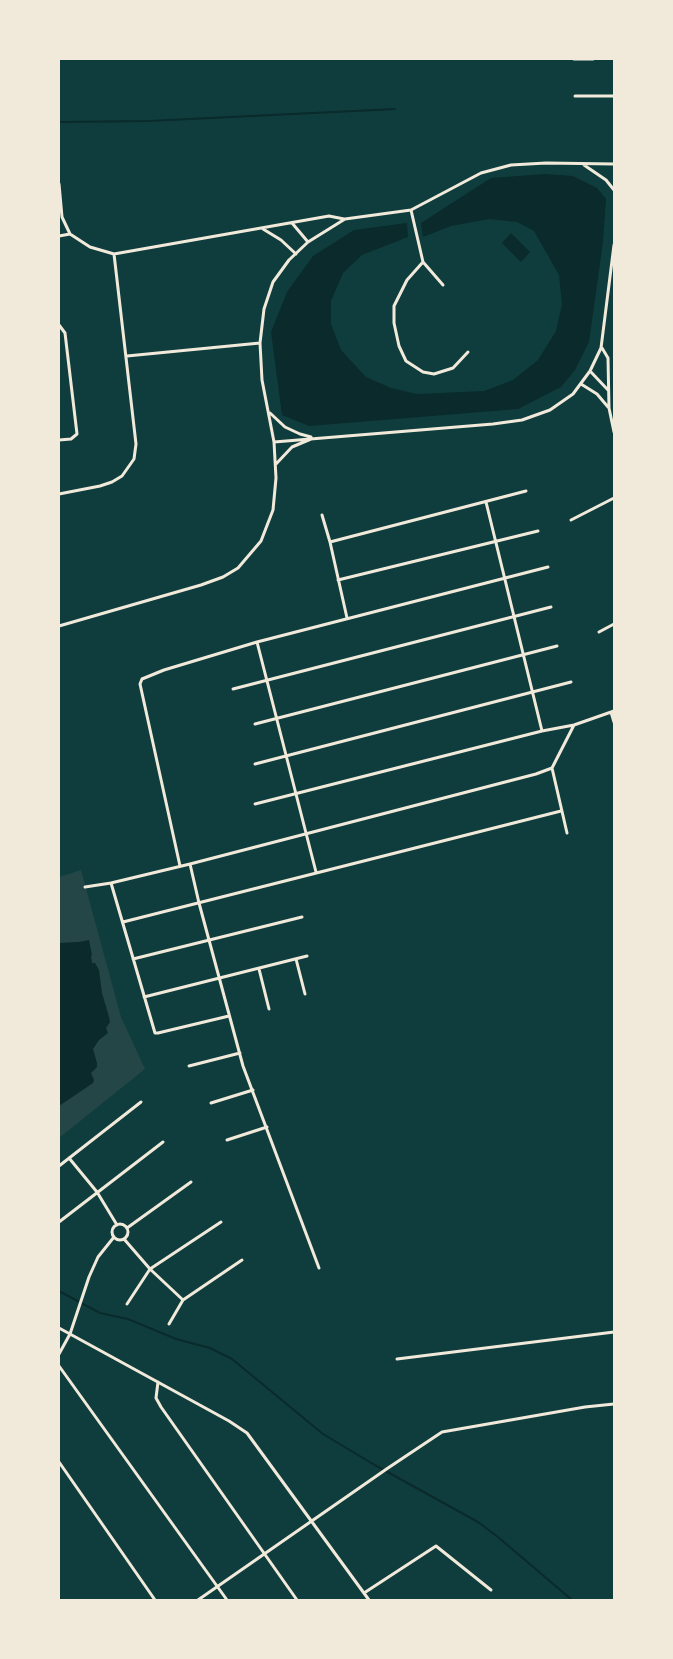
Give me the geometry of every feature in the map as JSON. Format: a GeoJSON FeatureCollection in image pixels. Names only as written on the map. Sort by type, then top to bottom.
{"type":"FeatureCollection","features":[{"type":"Feature","properties":{"kind":"street"},"geometry":{"type":"LineString","coordinates":[[574,59],[593,59]]}},
{"type":"Feature","properties":{"kind":"street"},"geometry":{"type":"LineString","coordinates":[[575,96],[614,96]]}},
{"type":"Feature","properties":{"kind":"street"},"geometry":{"type":"LineString","coordinates":[[59,184],[62,217],[70,234],[90,248],[114,254],[329,216],[345,219],[411,210],[481,173],[511,165],[546,163],[614,164]]}},
{"type":"Feature","properties":{"kind":"street"},"geometry":{"type":"LineString","coordinates":[[582,164],[606,180],[614,190]]}},
{"type":"Feature","properties":{"kind":"street"},"geometry":{"type":"LineString","coordinates":[[411,210],[423,262],[443,285]]}},
{"type":"Feature","properties":{"kind":"street"},"geometry":{"type":"LineString","coordinates":[[59,626],[223,577],[238,568],[261,541],[273,510],[275,466],[274,442],[262,380],[260,343],[264,309],[273,282],[296,254],[308,242],[345,219]]}},
{"type":"Feature","properties":{"kind":"street"},"geometry":{"type":"LineString","coordinates":[[292,223],[308,242]]}},
{"type":"Feature","properties":{"kind":"street"},"geometry":{"type":"LineString","coordinates":[[262,228],[281,240],[296,254]]}},
{"type":"Feature","properties":{"kind":"street"},"geometry":{"type":"LineString","coordinates":[[59,236],[70,234]]}},
{"type":"Feature","properties":{"kind":"street"},"geometry":{"type":"LineString","coordinates":[[274,442],[434,430],[522,420],[550,410],[573,394],[590,371],[601,348],[614,245]]}},
{"type":"Feature","properties":{"kind":"street"},"geometry":{"type":"LineString","coordinates":[[59,494],[112,482],[122,476],[134,458],[136,444],[114,254]]}},
{"type":"Feature","properties":{"kind":"street"},"geometry":{"type":"LineString","coordinates":[[423,262],[407,280],[394,306],[394,323],[406,361],[423,372],[434,374],[453,368],[468,352]]}},
{"type":"Feature","properties":{"kind":"street"},"geometry":{"type":"LineString","coordinates":[[59,325],[65,333],[77,434],[71,439],[59,440]]}},
{"type":"Feature","properties":{"kind":"street"},"geometry":{"type":"LineString","coordinates":[[127,356],[260,343]]}},
{"type":"Feature","properties":{"kind":"street"},"geometry":{"type":"LineString","coordinates":[[601,348],[608,358],[609,408],[614,432]]}},
{"type":"Feature","properties":{"kind":"street"},"geometry":{"type":"LineString","coordinates":[[590,371],[608,391]]}},
{"type":"Feature","properties":{"kind":"street"},"geometry":{"type":"LineString","coordinates":[[581,384],[597,394],[609,408]]}},
{"type":"Feature","properties":{"kind":"street"},"geometry":{"type":"LineString","coordinates":[[269,413],[285,427],[314,438]]}},
{"type":"Feature","properties":{"kind":"street"},"geometry":{"type":"LineString","coordinates":[[275,466],[292,448],[314,438]]}},
{"type":"Feature","properties":{"kind":"street"},"geometry":{"type":"LineString","coordinates":[[330,542],[526,491]]}},
{"type":"Feature","properties":{"kind":"street"},"geometry":{"type":"LineString","coordinates":[[571,520],[614,498]]}},
{"type":"Feature","properties":{"kind":"street"},"geometry":{"type":"LineString","coordinates":[[486,502],[542,731]]}},
{"type":"Feature","properties":{"kind":"street"},"geometry":{"type":"LineString","coordinates":[[322,515],[347,618]]}},
{"type":"Feature","properties":{"kind":"street"},"geometry":{"type":"LineString","coordinates":[[338,580],[538,531]]}},
{"type":"Feature","properties":{"kind":"street"},"geometry":{"type":"LineString","coordinates":[[180,866],[141,681],[145,677],[258,642],[548,567]]}},
{"type":"Feature","properties":{"kind":"street"},"geometry":{"type":"LineString","coordinates":[[233,689],[551,608]]}},
{"type":"Feature","properties":{"kind":"street"},"geometry":{"type":"LineString","coordinates":[[599,632],[614,624]]}},
{"type":"Feature","properties":{"kind":"street"},"geometry":{"type":"LineString","coordinates":[[258,642],[316,872]]}},
{"type":"Feature","properties":{"kind":"street"},"geometry":{"type":"LineString","coordinates":[[255,724],[557,646]]}},
{"type":"Feature","properties":{"kind":"street"},"geometry":{"type":"LineString","coordinates":[[255,764],[571,682]]}},
{"type":"Feature","properties":{"kind":"street"},"geometry":{"type":"LineString","coordinates":[[255,804],[542,731],[574,725],[612,712],[614,722]]}},
{"type":"Feature","properties":{"kind":"street"},"geometry":{"type":"LineString","coordinates":[[567,833],[552,768],[574,725]]}},
{"type":"Feature","properties":{"kind":"street"},"geometry":{"type":"LineString","coordinates":[[85,887],[111,883],[190,864],[536,774],[552,768]]}},
{"type":"Feature","properties":{"kind":"street"},"geometry":{"type":"LineString","coordinates":[[123,922],[562,811]]}},
{"type":"Feature","properties":{"kind":"street"},"geometry":{"type":"LineString","coordinates":[[190,864],[240,1053],[319,1268]]}},
{"type":"Feature","properties":{"kind":"street"},"geometry":{"type":"LineString","coordinates":[[111,883],[153,1031],[156,1034],[229,1016]]}},
{"type":"Feature","properties":{"kind":"street"},"geometry":{"type":"LineString","coordinates":[[133,959],[302,917]]}},
{"type":"Feature","properties":{"kind":"street"},"geometry":{"type":"LineString","coordinates":[[144,997],[307,956]]}},
{"type":"Feature","properties":{"kind":"street"},"geometry":{"type":"LineString","coordinates":[[296,959],[305,994]]}},
{"type":"Feature","properties":{"kind":"street"},"geometry":{"type":"LineString","coordinates":[[259,969],[269,1009]]}},
{"type":"Feature","properties":{"kind":"street"},"geometry":{"type":"LineString","coordinates":[[189,1066],[240,1053]]}},
{"type":"Feature","properties":{"kind":"street"},"geometry":{"type":"LineString","coordinates":[[211,1103],[253,1090]]}},
{"type":"Feature","properties":{"kind":"street"},"geometry":{"type":"LineString","coordinates":[[59,1166],[141,1102]]}},
{"type":"Feature","properties":{"kind":"street"},"geometry":{"type":"LineString","coordinates":[[226,1140],[267,1127]]}},
{"type":"Feature","properties":{"kind":"street"},"geometry":{"type":"LineString","coordinates":[[59,1222],[164,1142]]}},
{"type":"Feature","properties":{"kind":"street"},"geometry":{"type":"LineString","coordinates":[[69,1158],[97,1192],[117,1225]]}},
{"type":"Feature","properties":{"kind":"street"},"geometry":{"type":"LineString","coordinates":[[127,1228],[191,1182]]}},
{"type":"Feature","properties":{"kind":"street"},"geometry":{"type":"LineString","coordinates":[[128,1304],[150,1269],[221,1222]]}},
{"type":"Feature","properties":{"kind":"street"},"geometry":{"type":"LineString","coordinates":[[117,1225],[123,1225],[127,1228],[128,1234],[124,1239],[120,1240],[114,1237],[112,1230],[117,1225]]}},
{"type":"Feature","properties":{"kind":"street"},"geometry":{"type":"LineString","coordinates":[[59,1354],[70,1334],[89,1276],[98,1257],[114,1237]]}},
{"type":"Feature","properties":{"kind":"street"},"geometry":{"type":"LineString","coordinates":[[124,1239],[150,1269],[183,1300]]}},
{"type":"Feature","properties":{"kind":"street"},"geometry":{"type":"LineString","coordinates":[[169,1324],[183,1300],[242,1260]]}},
{"type":"Feature","properties":{"kind":"street"},"geometry":{"type":"LineString","coordinates":[[59,1328],[229,1421],[247,1433],[369,1600]]}},
{"type":"Feature","properties":{"kind":"street"},"geometry":{"type":"LineString","coordinates":[[398,1359],[614,1332]]}},
{"type":"Feature","properties":{"kind":"street"},"geometry":{"type":"LineString","coordinates":[[59,1366],[227,1600]]}},
{"type":"Feature","properties":{"kind":"street"},"geometry":{"type":"LineString","coordinates":[[158,1382],[156,1398],[161,1406],[297,1600]]}},
{"type":"Feature","properties":{"kind":"street"},"geometry":{"type":"LineString","coordinates":[[198,1600],[444,1431],[585,1407],[614,1404]]}},
{"type":"Feature","properties":{"kind":"street"},"geometry":{"type":"LineString","coordinates":[[59,1462],[155,1600]]}},
{"type":"Feature","properties":{"kind":"street"},"geometry":{"type":"LineString","coordinates":[[364,1594],[436,1546],[491,1590]]}},
{"type":"Feature","properties":{"kind":"shaded area"},"geometry":{"type":"Polygon","coordinates":[[[545,174],[573,176],[597,188],[606,199],[603,242],[589,342],[575,370],[561,387],[518,409],[309,426],[282,415],[271,332],[287,292],[313,256],[354,230],[407,223],[408,237],[362,255],[343,273],[331,301],[331,324],[341,350],[366,377],[391,388],[417,394],[484,391],[513,380],[538,360],[556,331],[562,304],[559,275],[534,231],[517,222],[489,219],[451,226],[423,237],[421,223],[491,178],[545,174]]]}},
{"type":"Feature","properties":{"kind":"shaded area"},"geometry":{"type":"Polygon","coordinates":[[[511,233],[530,252],[521,262],[502,243],[511,233]]]}},
{"type":"Feature","properties":{"kind":"shaded area"},"geometry":{"type":"Polygon","coordinates":[[[81,870],[121,1017],[145,1069],[59,1138],[59,877],[81,870]]]}},
{"type":"Feature","properties":{"kind":"shaded area"},"geometry":{"type":"Polygon","coordinates":[[[89,940],[92,963],[95,963],[99,970],[102,993],[110,1022],[106,1028],[108,1033],[99,1040],[93,1049],[97,1067],[91,1073],[94,1080],[93,1083],[59,1106],[59,943],[89,940]]]}},
{"type":"Feature","properties":{"kind":"waterway"},"geometry":{"type":"LineString","coordinates":[[59,122],[149,121],[395,109]]}},
{"type":"Feature","properties":{"kind":"waterway"},"geometry":{"type":"LineString","coordinates":[[59,1291],[100,1313],[128,1319],[176,1339],[210,1348],[232,1359],[323,1434],[478,1522],[572,1600]]}}]}
